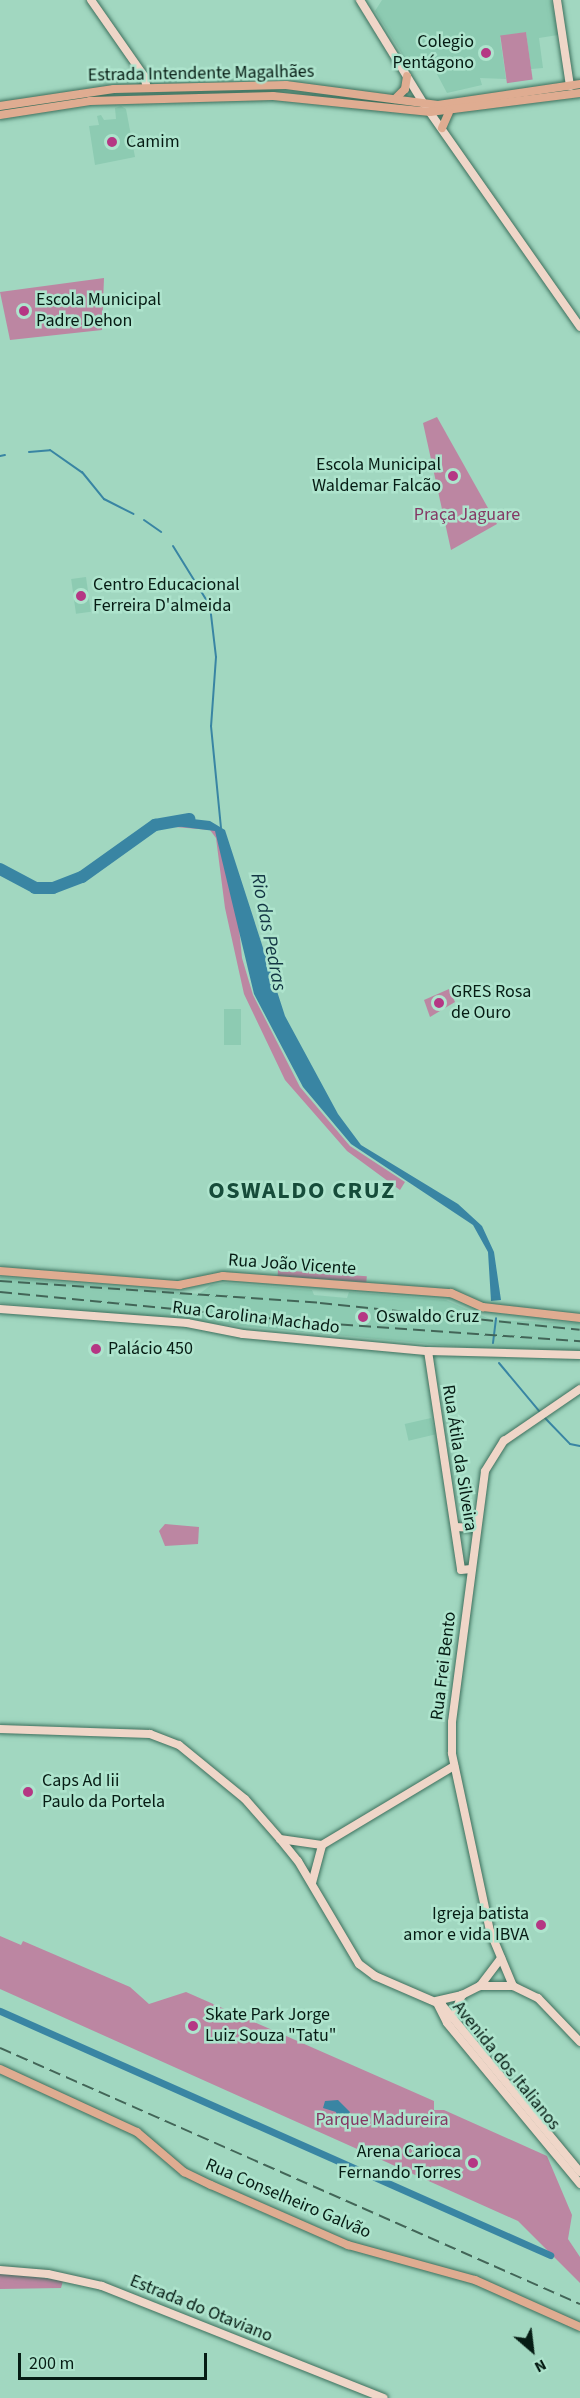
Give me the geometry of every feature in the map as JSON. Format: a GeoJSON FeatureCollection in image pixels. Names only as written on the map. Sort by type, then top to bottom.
{"type":"FeatureCollection","features":[{"type":"Feature","properties":{"kind":"main road"},"geometry":{"type":"LineString","coordinates":[[91,0],[144,76],[147,88]]}},
{"type":"Feature","properties":{"kind":"main road"},"geometry":{"type":"LineString","coordinates":[[360,0],[424,104],[580,327]]}},
{"type":"Feature","properties":{"kind":"main road"},"geometry":{"type":"LineString","coordinates":[[557,0],[570,86]]}},
{"type":"Feature","properties":{"kind":"main road"},"geometry":{"type":"LineString","coordinates":[[395,99],[405,89],[407,76]]}},
{"type":"Feature","properties":{"kind":"main road","name":"Estrada Intendente Magalhães"},"geometry":{"type":"LineString","coordinates":[[0,106],[89,92],[147,88],[298,85],[424,104],[580,84]]}},
{"type":"Feature","properties":{"kind":"main road","name":"Estrada Intendente Magalhães"},"geometry":{"type":"LineString","coordinates":[[0,115],[90,100],[273,96],[449,112],[580,93]]}},
{"type":"Feature","properties":{"kind":"main road"},"geometry":{"type":"LineString","coordinates":[[442,128],[449,112]]}},
{"type":"Feature","properties":{"kind":"main road","name":"Rua João Vicente"},"geometry":{"type":"LineString","coordinates":[[0,1271],[179,1285],[223,1276],[451,1293],[483,1307],[580,1318]]}},
{"type":"Feature","properties":{"kind":"main road","name":"Rua Carolina Machado"},"geometry":{"type":"LineString","coordinates":[[0,1309],[187,1323],[243,1334],[428,1351],[580,1355]]}},
{"type":"Feature","properties":{"kind":"main road","name":"Rua Átila da Silveira"},"geometry":{"type":"LineString","coordinates":[[428,1351],[461,1569],[471,1569]]}},
{"type":"Feature","properties":{"kind":"main road","name":"Rua Frei Bento"},"geometry":{"type":"LineString","coordinates":[[513,1986],[490,1931],[454,1766],[452,1722],[482,1484],[490,1459],[504,1441],[534,1418],[580,1389]]}},
{"type":"Feature","properties":{"kind":"main road"},"geometry":{"type":"LineString","coordinates":[[455,1527],[476,1528]]}},
{"type":"Feature","properties":{"kind":"main road"},"geometry":{"type":"LineString","coordinates":[[0,1729],[150,1734],[168,1738],[245,1799],[280,1839],[312,1883],[364,1969],[436,2001],[462,1995],[480,1986],[513,1986],[538,1998],[580,2042]]}},
{"type":"Feature","properties":{"kind":"main road"},"geometry":{"type":"LineString","coordinates":[[280,1839],[322,1845],[454,1766]]}},
{"type":"Feature","properties":{"kind":"main road"},"geometry":{"type":"LineString","coordinates":[[312,1883],[322,1845]]}},
{"type":"Feature","properties":{"kind":"main road"},"geometry":{"type":"LineString","coordinates":[[480,1986],[501,1958]]}},
{"type":"Feature","properties":{"kind":"main road"},"geometry":{"type":"LineString","coordinates":[[453,2018],[462,1995]]}},
{"type":"Feature","properties":{"kind":"main road","name":"Avenida dos Italianos"},"geometry":{"type":"LineString","coordinates":[[436,2001],[453,2018],[580,2172]]}},
{"type":"Feature","properties":{"kind":"main road","name":"Avenida dos Italianos"},"geometry":{"type":"LineString","coordinates":[[436,2001],[447,2023],[580,2184]]}},
{"type":"Feature","properties":{"kind":"main road","name":"Rua Conselheiro Galvão"},"geometry":{"type":"LineString","coordinates":[[0,2069],[137,2132],[184,2172],[212,2185],[348,2245],[475,2280],[580,2327]]}},
{"type":"Feature","properties":{"kind":"main road","name":"Estrada do Otaviano"},"geometry":{"type":"LineString","coordinates":[[0,2270],[48,2274],[102,2286],[384,2398]]}},
{"type":"Feature","properties":{"kind":"shaded area"},"geometry":{"type":"Polygon","coordinates":[[[382,0],[551,0],[558,35],[539,38],[543,68],[531,69],[526,32],[500,37],[506,79],[480,78],[482,85],[447,93],[428,57],[409,65],[375,11],[382,0]]]}},
{"type":"Feature","properties":{"kind":"shaded area","name":"Camim"},"geometry":{"type":"Polygon","coordinates":[[[121,106],[126,109],[135,157],[95,165],[89,126],[99,125],[97,116],[101,115],[104,120],[116,119],[115,108],[121,106]]]}},
{"type":"Feature","properties":{"kind":"shaded area","name":"Centro Educacional Ferreira D'almeida"},"geometry":{"type":"Polygon","coordinates":[[[86,577],[91,612],[76,614],[71,579],[86,577]]]}},
{"type":"Feature","properties":{"kind":"shaded area"},"geometry":{"type":"Polygon","coordinates":[[[224,1009],[241,1009],[241,1045],[224,1045],[224,1009]]]}},
{"type":"Feature","properties":{"kind":"shaded area"},"geometry":{"type":"Polygon","coordinates":[[[0,1277],[199,1294],[211,1285],[226,1283],[312,1290],[314,1295],[347,1298],[349,1292],[446,1300],[492,1320],[580,1323],[580,1352],[472,1348],[0,1303],[0,1277]]]}},
{"type":"Feature","properties":{"kind":"shaded area"},"geometry":{"type":"Polygon","coordinates":[[[431,1418],[435,1435],[409,1441],[405,1424],[431,1418]]]}},
{"type":"Feature","properties":{"kind":"green space"},"geometry":{"type":"Polygon","coordinates":[[[526,32],[533,80],[507,83],[500,36],[526,32]]]}},
{"type":"Feature","properties":{"kind":"green space"},"geometry":{"type":"Polygon","coordinates":[[[104,278],[102,330],[10,340],[0,292],[104,278]]]}},
{"type":"Feature","properties":{"kind":"green space","name":"Praça Jaguare"},"geometry":{"type":"Polygon","coordinates":[[[437,417],[497,524],[451,550],[423,423],[437,417]]]}},
{"type":"Feature","properties":{"kind":"green space"},"geometry":{"type":"Polygon","coordinates":[[[189,821],[220,832],[234,877],[242,958],[253,995],[300,1087],[350,1146],[405,1182],[400,1190],[347,1151],[285,1080],[244,994],[225,908],[216,838],[210,830],[175,827],[175,822],[189,821]]]}},
{"type":"Feature","properties":{"kind":"green space","name":"GRES Rosa de Ouro"},"geometry":{"type":"Polygon","coordinates":[[[449,989],[455,1002],[430,1017],[424,1000],[449,989]]]}},
{"type":"Feature","properties":{"kind":"green space"},"geometry":{"type":"Polygon","coordinates":[[[278,1270],[367,1276],[366,1282],[278,1276],[278,1270]]]}},
{"type":"Feature","properties":{"kind":"green space"},"geometry":{"type":"Polygon","coordinates":[[[165,1524],[199,1527],[198,1544],[165,1546],[159,1531],[165,1524]]]}},
{"type":"Feature","properties":{"kind":"green space","name":"Parque Madureira"},"geometry":{"type":"Polygon","coordinates":[[[0,1936],[21,1945],[23,1941],[130,1987],[149,2004],[186,1992],[434,2101],[434,2110],[444,2110],[547,2156],[572,2215],[568,2239],[580,2257],[580,2283],[518,2221],[0,1989],[0,1936]]]}},
{"type":"Feature","properties":{"kind":"green space"},"geometry":{"type":"Polygon","coordinates":[[[0,2271],[63,2281],[61,2288],[0,2289],[0,2271]]]}},
{"type":"Feature","properties":{"kind":"water"},"geometry":{"type":"Polygon","coordinates":[[[175,817],[210,821],[225,830],[285,1016],[338,1114],[361,1145],[458,1204],[482,1226],[494,1252],[501,1300],[491,1301],[488,1252],[473,1225],[351,1144],[303,1087],[254,994],[215,831],[175,826],[175,817]]]}},
{"type":"Feature","properties":{"kind":"water"},"geometry":{"type":"Polygon","coordinates":[[[338,2100],[350,2112],[345,2122],[338,2121],[336,2112],[323,2108],[325,2101],[338,2100]]]}},
{"type":"Feature","properties":{"kind":"waterway"},"geometry":{"type":"LineString","coordinates":[[29,452],[50,450],[82,472],[104,499],[133,514]]}},
{"type":"Feature","properties":{"kind":"waterway"},"geometry":{"type":"LineString","coordinates":[[0,456],[5,455]]}},
{"type":"Feature","properties":{"kind":"waterway"},"geometry":{"type":"LineString","coordinates":[[144,520],[161,532]]}},
{"type":"Feature","properties":{"kind":"waterway"},"geometry":{"type":"LineString","coordinates":[[173,546],[210,606],[216,657],[211,726],[221,828]]}},
{"type":"Feature","properties":{"kind":"waterway","name":"Rio das Pedras"},"geometry":{"type":"LineString","coordinates":[[0,869],[35,888],[53,888],[82,877],[155,825],[189,819]]}},
{"type":"Feature","properties":{"kind":"waterway","name":"Rio das Pedras"},"geometry":{"type":"LineString","coordinates":[[493,1343],[496,1318]]}},
{"type":"Feature","properties":{"kind":"waterway","name":"Rio das Pedras"},"geometry":{"type":"LineString","coordinates":[[499,1363],[540,1412]]}},
{"type":"Feature","properties":{"kind":"waterway","name":"Rio das Pedras"},"geometry":{"type":"LineString","coordinates":[[544,1417],[570,1444],[580,1446]]}},
{"type":"Feature","properties":{"kind":"waterway"},"geometry":{"type":"LineString","coordinates":[[0,2011],[550,2255]]}},
{"type":"Feature","properties":{"kind":"railway"},"geometry":{"type":"LineString","coordinates":[[0,1281],[320,1303],[580,1330]]}},
{"type":"Feature","properties":{"kind":"railway"},"geometry":{"type":"LineString","coordinates":[[0,1292],[305,1322],[580,1341]]}},
{"type":"Feature","properties":{"kind":"railway"},"geometry":{"type":"LineString","coordinates":[[0,2048],[580,2304]]}},
{"type":"Feature","properties":{"kind":"place","name":"Colegio Pentágono"},"geometry":{"type":"Point","coordinates":[486,53]}},
{"type":"Feature","properties":{"kind":"place","name":"Camim"},"geometry":{"type":"Point","coordinates":[112,142]}},
{"type":"Feature","properties":{"kind":"place","name":"Escola Municipal Padre Dehon"},"geometry":{"type":"Point","coordinates":[24,311]}},
{"type":"Feature","properties":{"kind":"place","name":"Escola Municipal Waldemar Falcão"},"geometry":{"type":"Point","coordinates":[453,476]}},
{"type":"Feature","properties":{"kind":"place","name":"Centro Educacional Ferreira D'almeida"},"geometry":{"type":"Point","coordinates":[81,596]}},
{"type":"Feature","properties":{"kind":"place","name":"GRES Rosa de Ouro"},"geometry":{"type":"Point","coordinates":[439,1003]}},
{"type":"Feature","properties":{"kind":"place","name":"Oswaldo Cruz"},"geometry":{"type":"Point","coordinates":[363,1317]}},
{"type":"Feature","properties":{"kind":"place","name":"Palácio 450"},"geometry":{"type":"Point","coordinates":[96,1349]}},
{"type":"Feature","properties":{"kind":"place","name":"Caps Ad Iii Paulo da Portela"},"geometry":{"type":"Point","coordinates":[28,1792]}},
{"type":"Feature","properties":{"kind":"place","name":"Igreja batista amor e vida IBVA"},"geometry":{"type":"Point","coordinates":[541,1925]}},
{"type":"Feature","properties":{"kind":"place","name":"Skate Park Jorge Luiz Souza \"Tatu\""},"geometry":{"type":"Point","coordinates":[193,2026]}},
{"type":"Feature","properties":{"kind":"place","name":"Arena Carioca Fernando Torres"},"geometry":{"type":"Point","coordinates":[473,2163]}},
{"type":"Feature","properties":{"kind":"district","name":"OSWALDO CRUZ"},"geometry":{"type":"Point","coordinates":[302,1191]}}]}
